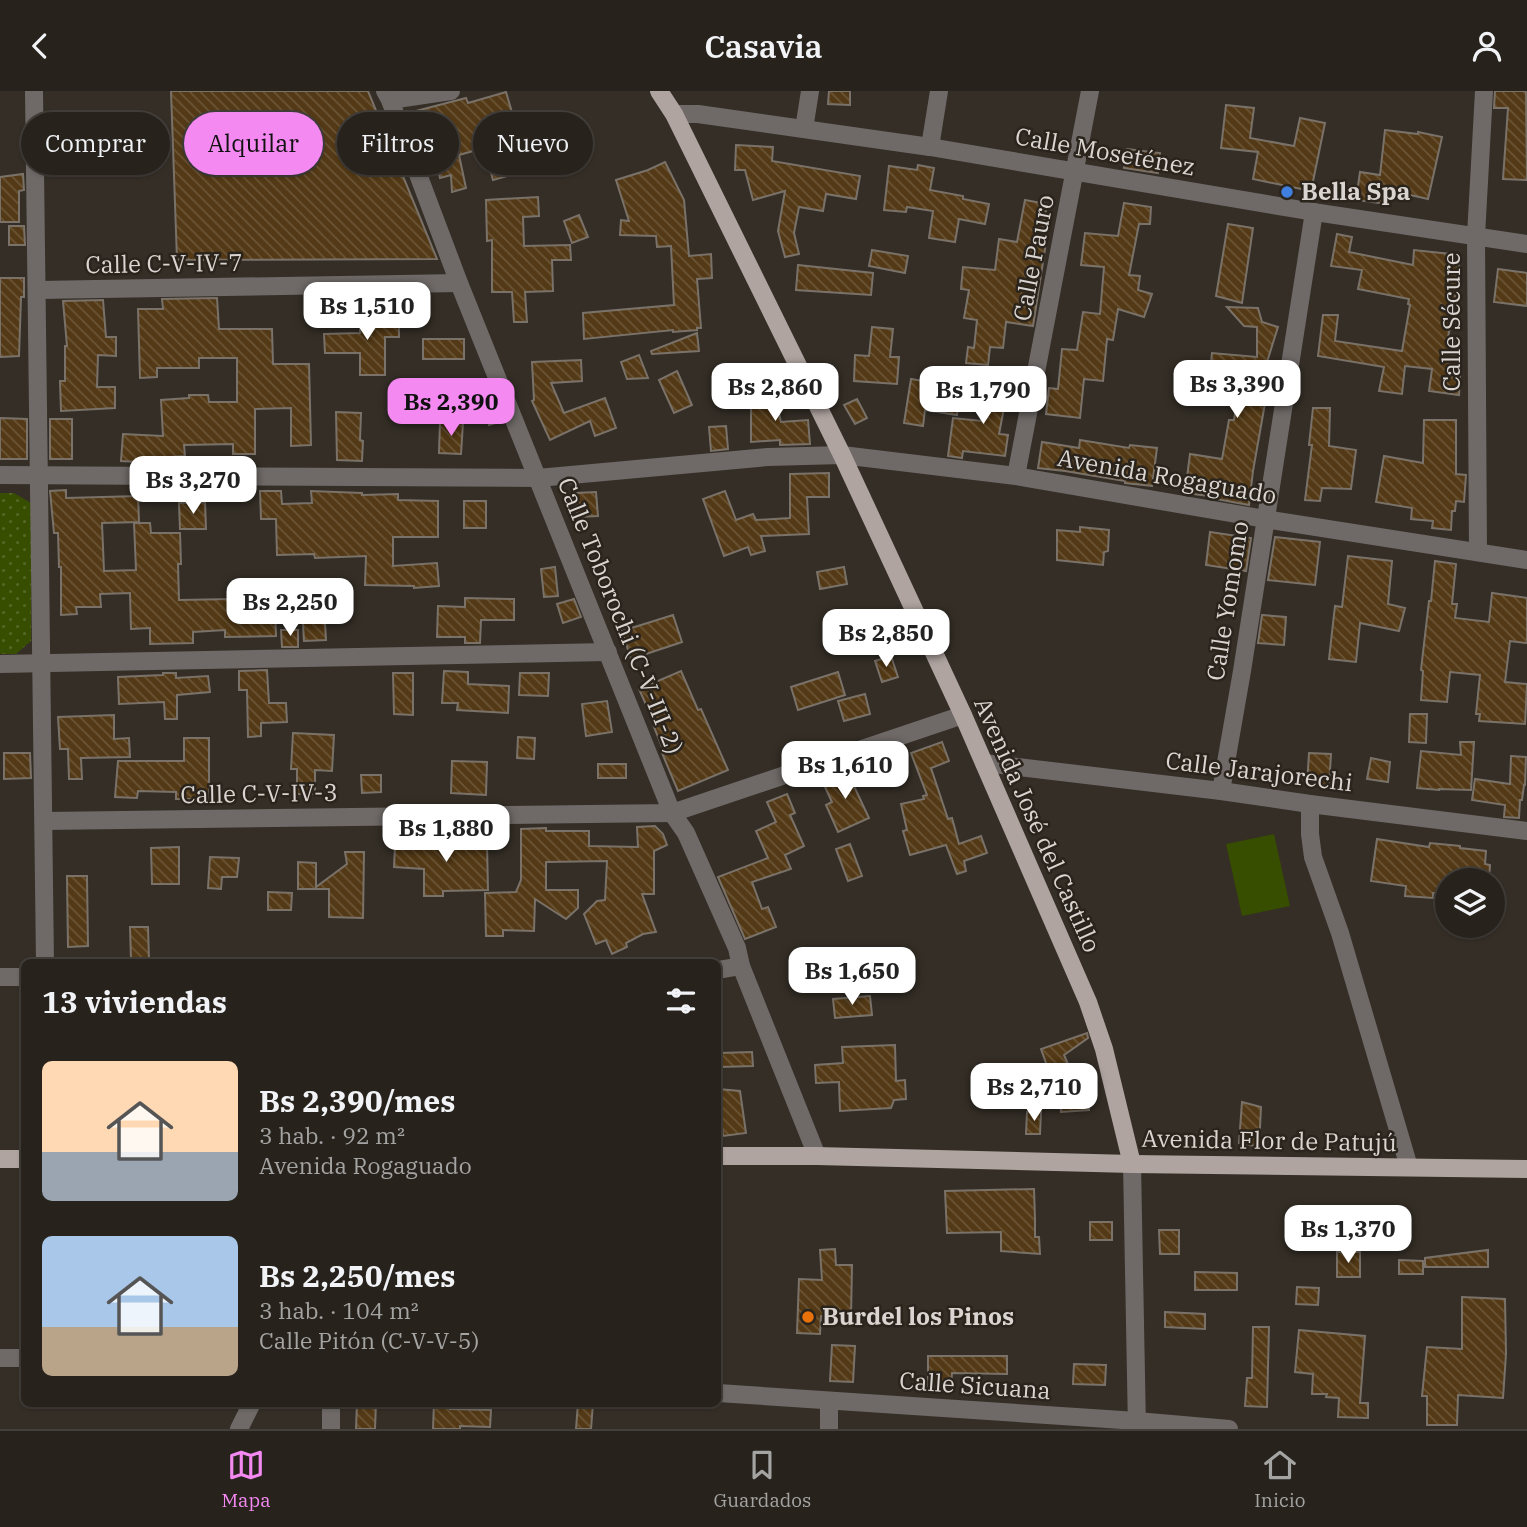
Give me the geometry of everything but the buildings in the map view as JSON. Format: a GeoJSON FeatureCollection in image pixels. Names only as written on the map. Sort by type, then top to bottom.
{"type":"FeatureCollection","features":[{"type":"Feature","properties":{"kind":"main road","name":"Avenida José del Castillo"},"geometry":{"type":"LineString","coordinates":[[660,91],[674,114],[842,455],[963,715],[1088,1002],[1104,1049],[1132,1164]]}},
{"type":"Feature","properties":{"kind":"main road","name":"Avenida Flor de Patujú"},"geometry":{"type":"LineString","coordinates":[[721,1156],[1527,1169]]}},
{"type":"Feature","properties":{"kind":"main road"},"geometry":{"type":"LineString","coordinates":[[0,1159],[21,1159]]}},
{"type":"Feature","properties":{"kind":"street"},"geometry":{"type":"LineString","coordinates":[[34,91],[45,959]]}},
{"type":"Feature","properties":{"kind":"street"},"geometry":{"type":"LineString","coordinates":[[387,96],[451,91]]}},
{"type":"Feature","properties":{"kind":"street"},"geometry":{"type":"LineString","coordinates":[[804,129],[810,91]]}},
{"type":"Feature","properties":{"kind":"street"},"geometry":{"type":"LineString","coordinates":[[930,147],[939,91]]}},
{"type":"Feature","properties":{"kind":"street","name":"Calle Pauro"},"geometry":{"type":"LineString","coordinates":[[1016,476],[1090,91]]}},
{"type":"Feature","properties":{"kind":"street","name":"Calle Sécure"},"geometry":{"type":"LineString","coordinates":[[1478,552],[1476,236],[1484,91]]}},
{"type":"Feature","properties":{"kind":"street","name":"Calle Toborochi (C-V-III-2)"},"geometry":{"type":"LineString","coordinates":[[387,96],[459,283],[672,813],[686,833],[737,948],[741,966],[817,1156]]}},
{"type":"Feature","properties":{"kind":"street","name":"Calle Moseténez"},"geometry":{"type":"LineString","coordinates":[[674,114],[698,114],[930,147],[1314,212],[1527,244]]}},
{"type":"Feature","properties":{"kind":"street","name":"Calle Yomomo"},"geometry":{"type":"LineString","coordinates":[[1221,791],[1314,212]]}},
{"type":"Feature","properties":{"kind":"street","name":"Calle C-V-IV-7"},"geometry":{"type":"LineString","coordinates":[[38,290],[459,283]]}},
{"type":"Feature","properties":{"kind":"street","name":"Avenida Rogaguado"},"geometry":{"type":"LineString","coordinates":[[0,475],[538,478],[768,457],[842,455],[1016,476],[1527,560]]}},
{"type":"Feature","properties":{"kind":"street"},"geometry":{"type":"LineString","coordinates":[[0,664],[608,652]]}},
{"type":"Feature","properties":{"kind":"street","name":"Calle C-V-IV-3"},"geometry":{"type":"LineString","coordinates":[[44,821],[672,813],[963,715]]}},
{"type":"Feature","properties":{"kind":"street","name":"Calle Jarajorechi"},"geometry":{"type":"LineString","coordinates":[[984,763],[1527,831]]}},
{"type":"Feature","properties":{"kind":"street"},"geometry":{"type":"LineString","coordinates":[[1310,804],[1313,857],[1340,933],[1409,1167]]}},
{"type":"Feature","properties":{"kind":"street"},"geometry":{"type":"LineString","coordinates":[[721,969],[741,966]]}},
{"type":"Feature","properties":{"kind":"street"},"geometry":{"type":"LineString","coordinates":[[0,977],[21,977]]}},
{"type":"Feature","properties":{"kind":"street","name":"Avenida José del Castillo"},"geometry":{"type":"LineString","coordinates":[[1132,1164],[1137,1425]]}},
{"type":"Feature","properties":{"kind":"street"},"geometry":{"type":"LineString","coordinates":[[0,1358],[21,1358]]}},
{"type":"Feature","properties":{"kind":"street","name":"Calle Sicuana"},"geometry":{"type":"LineString","coordinates":[[721,1393],[1137,1425],[1229,1429]]}},
{"type":"Feature","properties":{"kind":"street"},"geometry":{"type":"LineString","coordinates":[[829,1402],[829,1429]]}},
{"type":"Feature","properties":{"kind":"street"},"geometry":{"type":"LineString","coordinates":[[239,1429],[250,1407]]}},
{"type":"Feature","properties":{"kind":"street"},"geometry":{"type":"LineString","coordinates":[[331,1407],[331,1429]]}},
{"type":"Feature","properties":{"kind":"green space"},"geometry":{"type":"Polygon","coordinates":[[[0,493],[14,493],[31,503],[31,641],[16,654],[0,654],[0,493]]]}},
{"type":"Feature","properties":{"kind":"green space"},"geometry":{"type":"Polygon","coordinates":[[[1274,834],[1290,906],[1242,916],[1226,844],[1274,834]]]}},
{"type":"Feature","properties":{"kind":"place","name":"Bella Spa"},"geometry":{"type":"Point","coordinates":[1287,192]}},
{"type":"Feature","properties":{"kind":"place","name":"Burdel los Pinos"},"geometry":{"type":"Point","coordinates":[808,1317]}}]}
